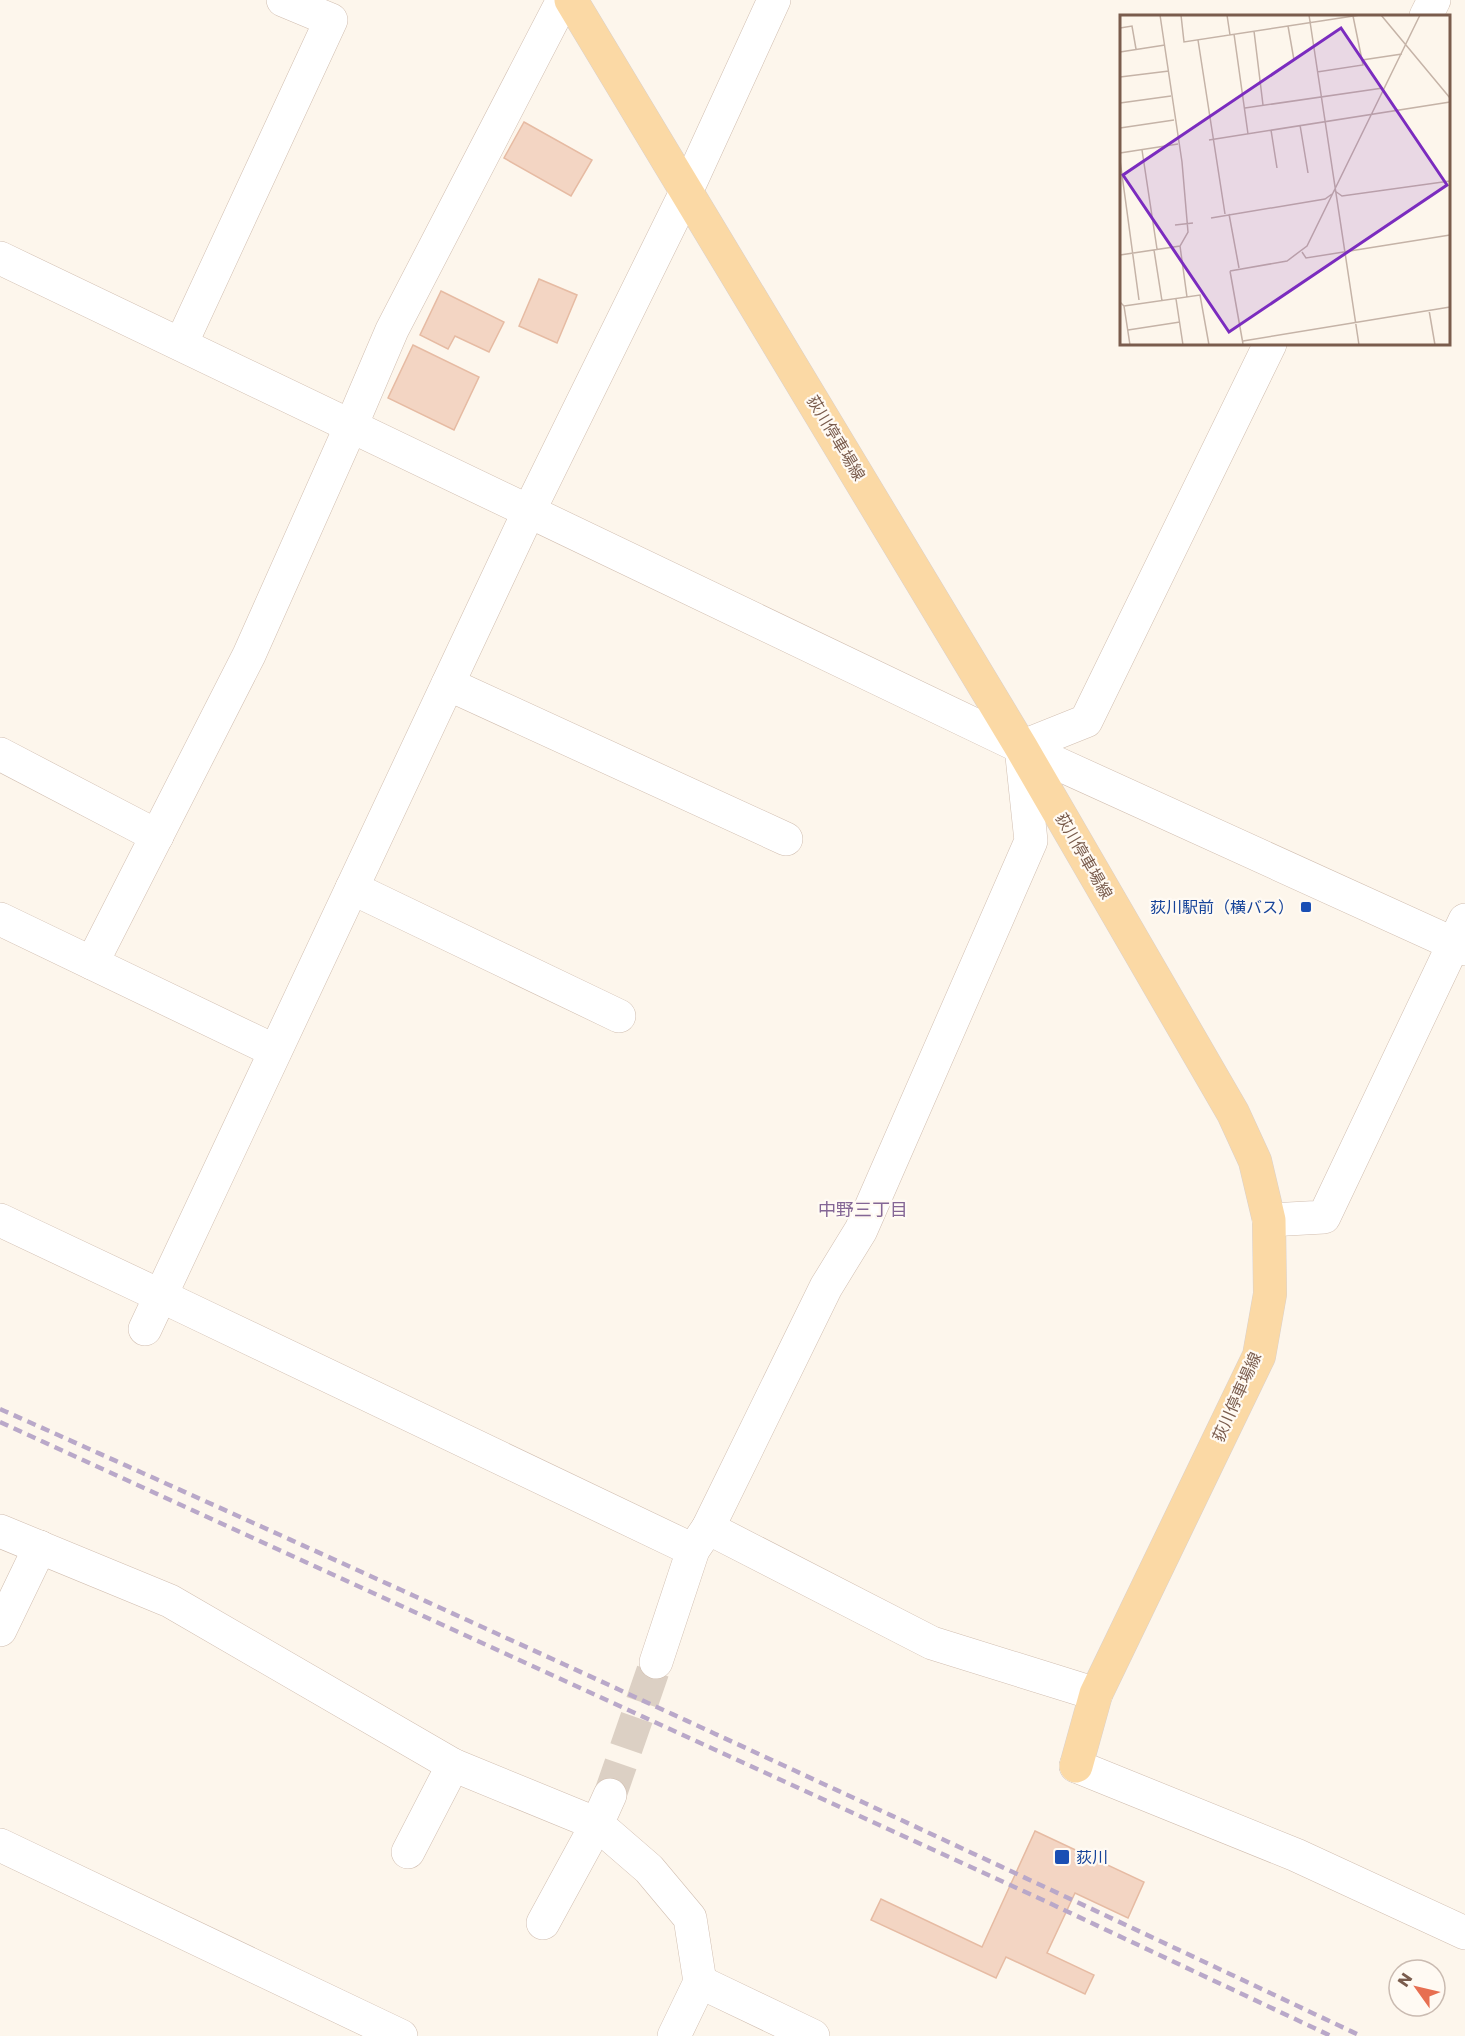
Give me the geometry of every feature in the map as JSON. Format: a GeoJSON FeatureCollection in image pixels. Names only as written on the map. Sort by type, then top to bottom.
{"type":"FeatureCollection","features":[{"type":"Feature","properties":{"kind":"main road","name":"荻川停車場線"},"geometry":{"type":"LineString","coordinates":[[571,0],[1021,747],[1233,1113],[1255,1161],[1269,1220],[1270,1294],[1259,1356],[1096,1694],[1076,1766]]}},
{"type":"Feature","properties":{"kind":"street"},"geometry":{"type":"LineString","coordinates":[[92,963],[249,655],[392,330],[563,0]]}},
{"type":"Feature","properties":{"kind":"street"},"geometry":{"type":"LineString","coordinates":[[145,1329],[529,511],[687,190],[774,0]]}},
{"type":"Feature","properties":{"kind":"street"},"geometry":{"type":"LineString","coordinates":[[1426,15],[1434,0]]}},
{"type":"Feature","properties":{"kind":"street"},"geometry":{"type":"LineString","coordinates":[[181,344],[331,21],[292,2]]}},
{"type":"Feature","properties":{"kind":"street"},"geometry":{"type":"LineString","coordinates":[[0,258],[1021,747],[1461,938],[1324,1217],[1269,1220]]}},
{"type":"Feature","properties":{"kind":"street"},"geometry":{"type":"LineString","coordinates":[[1021,747],[1086,721],[1270,345]]}},
{"type":"Feature","properties":{"kind":"street"},"geometry":{"type":"LineString","coordinates":[[448,684],[786,839]]}},
{"type":"Feature","properties":{"kind":"street"},"geometry":{"type":"LineString","coordinates":[[656,1662],[700,1539],[826,1287],[861,1230],[1031,841],[1021,747]]}},
{"type":"Feature","properties":{"kind":"street"},"geometry":{"type":"LineString","coordinates":[[0,754],[157,836]]}},
{"type":"Feature","properties":{"kind":"street"},"geometry":{"type":"LineString","coordinates":[[352,888],[619,1016]]}},
{"type":"Feature","properties":{"kind":"street"},"geometry":{"type":"LineString","coordinates":[[0,919],[275,1051]]}},
{"type":"Feature","properties":{"kind":"street"},"geometry":{"type":"LineString","coordinates":[[0,1220],[161,1296],[932,1643],[1096,1694]]}},
{"type":"Feature","properties":{"kind":"street"},"geometry":{"type":"LineString","coordinates":[[0,1531],[170,1601],[453,1765],[604,1810],[690,1918],[700,1982],[674,2036]]}},
{"type":"Feature","properties":{"kind":"street"},"geometry":{"type":"LineString","coordinates":[[0,1630],[40,1547]]}},
{"type":"Feature","properties":{"kind":"street"},"geometry":{"type":"LineString","coordinates":[[408,1852],[453,1765]]}},
{"type":"Feature","properties":{"kind":"street"},"geometry":{"type":"LineString","coordinates":[[1076,1766],[1296,1855],[1465,1933]]}},
{"type":"Feature","properties":{"kind":"street"},"geometry":{"type":"LineString","coordinates":[[543,1923],[604,1810]]}},
{"type":"Feature","properties":{"kind":"street"},"geometry":{"type":"LineString","coordinates":[[0,1845],[402,2036]]}},
{"type":"Feature","properties":{"kind":"street"},"geometry":{"type":"LineString","coordinates":[[700,1982],[813,2036]]}},
{"type":"Feature","properties":{"kind":"building"},"geometry":{"type":"Polygon","coordinates":[[[524,122],[592,160],[571,196],[504,158],[524,122]]]}},
{"type":"Feature","properties":{"kind":"building"},"geometry":{"type":"Polygon","coordinates":[[[539,279],[577,295],[557,343],[519,326],[539,279]]]}},
{"type":"Feature","properties":{"kind":"building"},"geometry":{"type":"Polygon","coordinates":[[[441,291],[504,322],[489,352],[455,336],[448,349],[420,335],[441,291]]]}},
{"type":"Feature","properties":{"kind":"building"},"geometry":{"type":"Polygon","coordinates":[[[413,345],[479,377],[454,430],[388,398],[413,345]]]}},
{"type":"Feature","properties":{"kind":"building"},"geometry":{"type":"Polygon","coordinates":[[[1035,1831],[1144,1882],[1128,1918],[1075,1893],[1047,1953],[1094,1975],[1085,1994],[1006,1957],[996,1978],[871,1920],[881,1899],[982,1947],[1035,1831]]]}},
{"type":"Feature","properties":{"kind":"tunnel"},"geometry":{"type":"LineString","coordinates":[[610,1795],[656,1662]]}},
{"type":"Feature","properties":{"kind":"railway"},"geometry":{"type":"LineString","coordinates":[[0,1409],[682,1719],[1361,2036]]}},
{"type":"Feature","properties":{"kind":"railway"},"geometry":{"type":"LineString","coordinates":[[0,1422],[1045,1901],[1331,2036]]}},
{"type":"Feature","properties":{"kind":"place","name":"荻川駅前（横バス）"},"geometry":{"type":"Point","coordinates":[1306,907]}},
{"type":"Feature","properties":{"kind":"place","name":"荻川"},"geometry":{"type":"Point","coordinates":[1062,1857]}},
{"type":"Feature","properties":{"kind":"district","name":"中野三丁目"},"geometry":{"type":"Point","coordinates":[863,1209]}}]}
